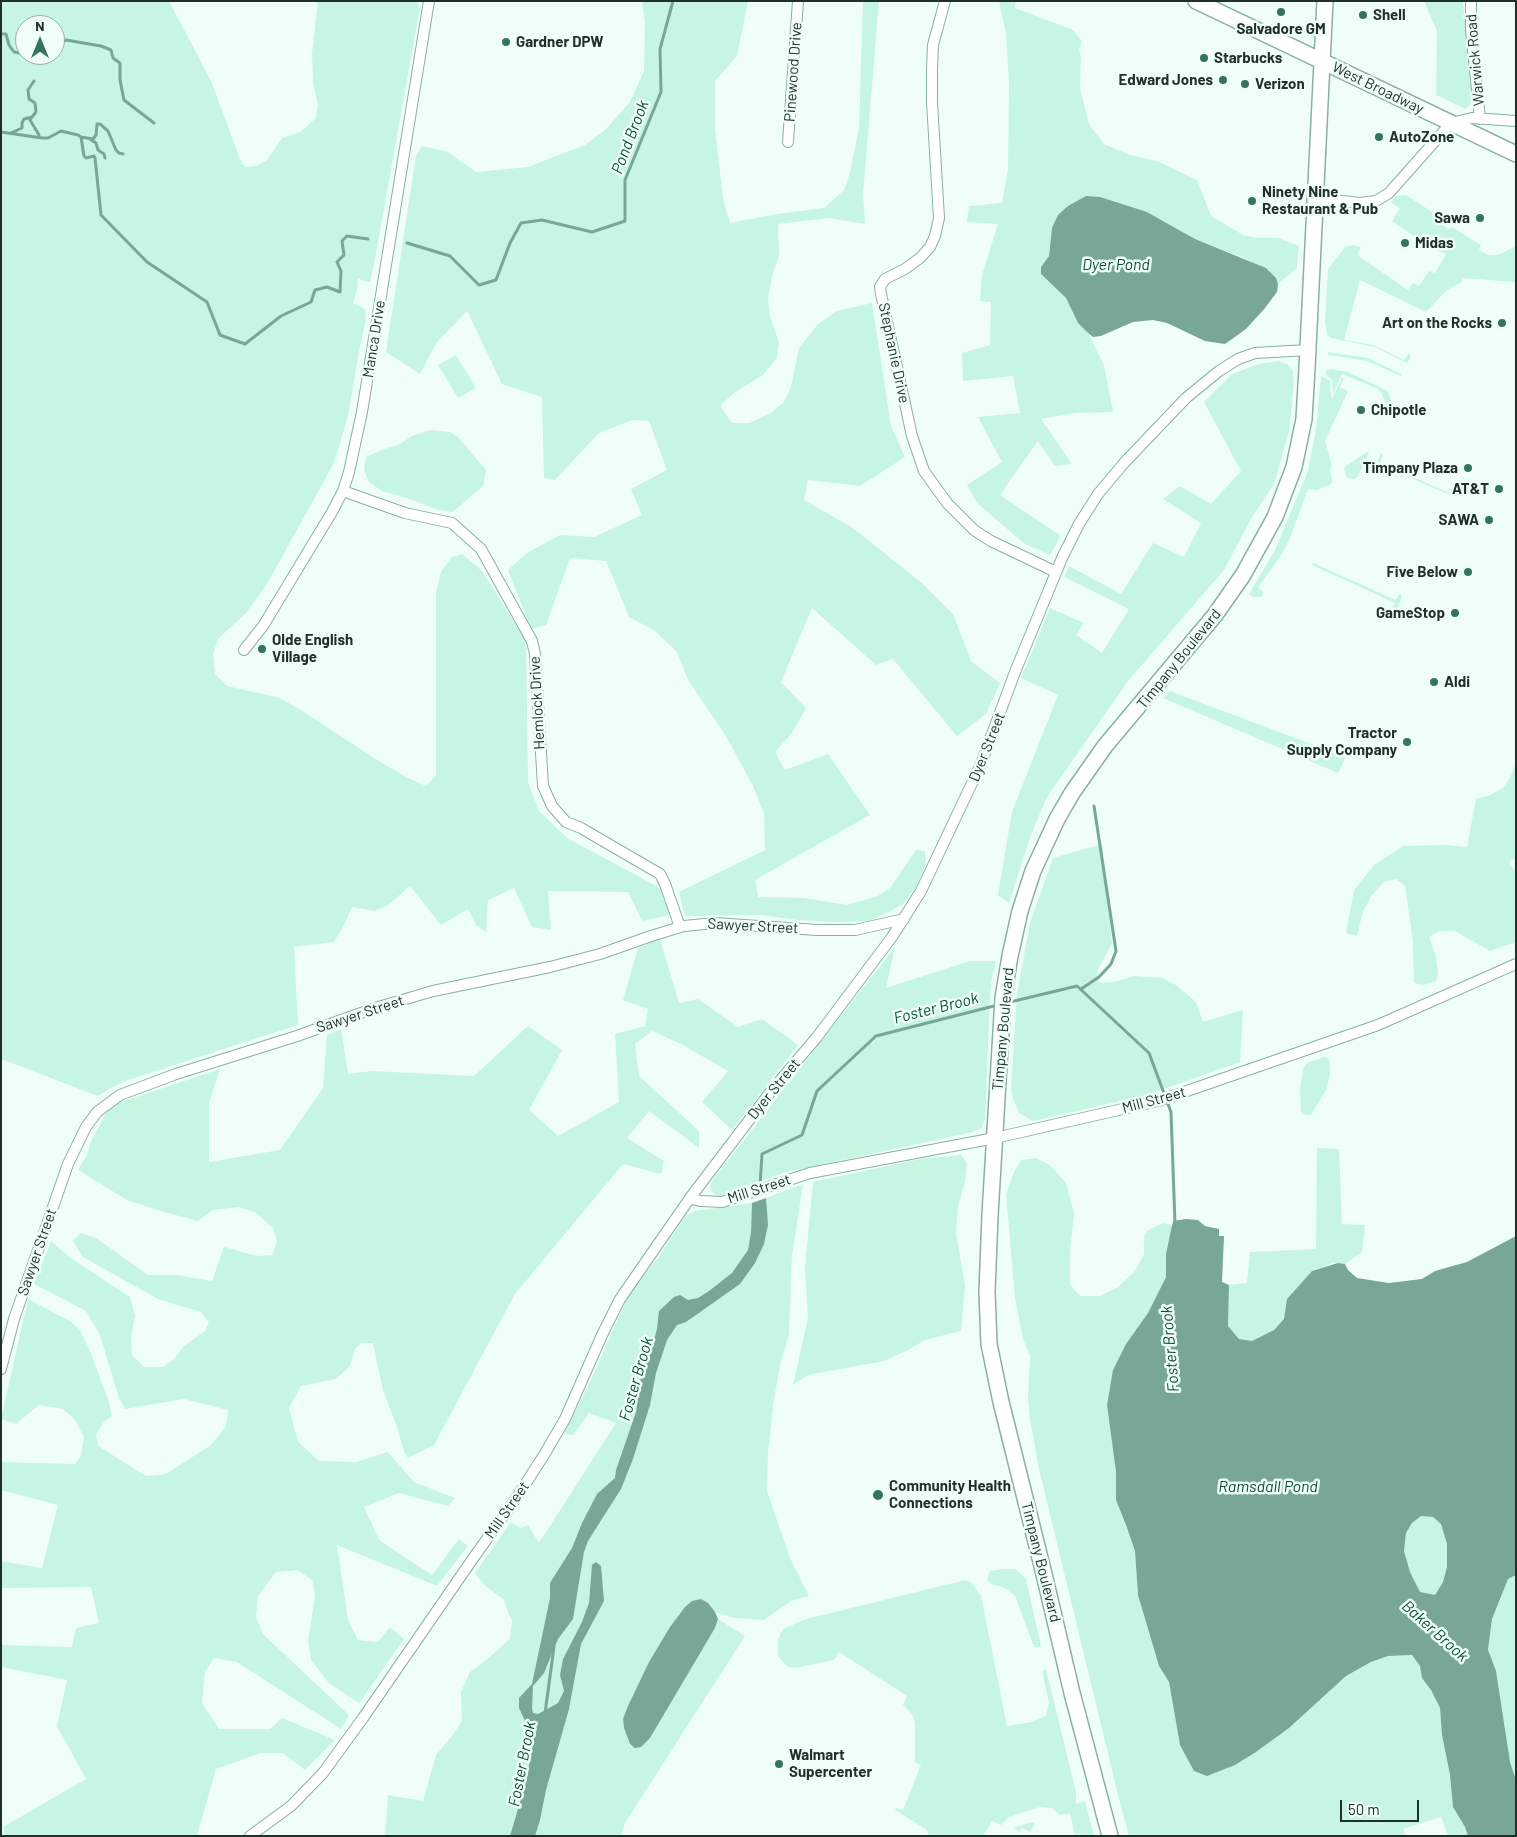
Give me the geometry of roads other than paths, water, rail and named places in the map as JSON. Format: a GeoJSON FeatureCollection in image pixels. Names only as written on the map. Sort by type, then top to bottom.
{"type":"FeatureCollection","features":[{"type":"Feature","properties":{"kind":"main road","name":"West Broadway"},"geometry":{"type":"LineString","coordinates":[[1196,1],[1516,154]]}},
{"type":"Feature","properties":{"kind":"main road","name":"West Broadway"},"geometry":{"type":"LineString","coordinates":[[1317,172],[1325,1]]}},
{"type":"Feature","properties":{"kind":"main road","name":"Timpany Boulevard"},"geometry":{"type":"LineString","coordinates":[[1110,1836],[1072,1693],[1001,1402],[989,1344],[987,1292],[1003,1005],[1010,956],[1020,911],[1033,871],[1057,819],[1105,746],[1220,609],[1254,558],[1289,484],[1304,419],[1317,172]]}},
{"type":"Feature","properties":{"kind":"street","name":"Manca Drive"},"geometry":{"type":"LineString","coordinates":[[244,650],[263,626],[286,589],[343,491],[349,472],[362,412],[429,1]]}},
{"type":"Feature","properties":{"kind":"street","name":"Pinewood Drive"},"geometry":{"type":"LineString","coordinates":[[788,142],[798,1]]}},
{"type":"Feature","properties":{"kind":"street","name":"Stephanie Drive"},"geometry":{"type":"LineString","coordinates":[[945,1],[933,45],[932,70],[932,102],[939,218],[935,236],[930,247],[920,258],[905,269],[885,279],[880,287],[881,294],[910,429],[924,471],[947,504],[974,530],[991,541],[1056,572]]}},
{"type":"Feature","properties":{"kind":"street","name":"Warwick Road"},"geometry":{"type":"LineString","coordinates":[[1471,1],[1470,30],[1480,118]]}},
{"type":"Feature","properties":{"kind":"street"},"geometry":{"type":"LineString","coordinates":[[1316,198],[1360,203],[1381,199],[1389,193],[1451,123],[1472,118],[1516,121]]}},
{"type":"Feature","properties":{"kind":"street","name":"Dyer Street"},"geometry":{"type":"LineString","coordinates":[[690,1198],[772,1090],[817,1037],[892,937],[921,891],[981,764],[1015,672],[1056,572],[1079,524],[1098,494],[1124,463],[1201,384],[1228,365],[1249,355],[1266,352],[1308,350]]}},
{"type":"Feature","properties":{"kind":"street","name":"Hemlock Drive"},"geometry":{"type":"LineString","coordinates":[[343,491],[405,513],[452,523],[481,549],[532,641],[536,654],[543,786],[552,806],[566,822],[581,828],[660,874],[680,927]]}},
{"type":"Feature","properties":{"kind":"street","name":"Sawyer Street"},"geometry":{"type":"LineString","coordinates":[[1,1369],[14,1318],[68,1164],[86,1127],[97,1112],[120,1094],[176,1074],[297,1036],[375,1008],[433,991],[534,971],[600,954],[680,927],[715,923],[817,930],[855,930],[904,919]]}},
{"type":"Feature","properties":{"kind":"street","name":"Mill Street"},"geometry":{"type":"LineString","coordinates":[[250,1836],[291,1806],[323,1773],[517,1497],[565,1420],[620,1298],[690,1198],[700,1201],[722,1202],[810,1173],[995,1138],[1173,1096],[1378,1025],[1516,964]]}},
{"type":"Feature","properties":{"kind":"water","name":"Dyer Pond"},"geometry":{"type":"Polygon","coordinates":[[[1086,196],[1100,197],[1147,212],[1195,239],[1266,268],[1276,278],[1278,284],[1277,292],[1246,329],[1225,344],[1205,341],[1167,323],[1153,320],[1133,322],[1101,336],[1093,337],[1078,323],[1066,298],[1041,274],[1041,267],[1049,256],[1052,228],[1058,215],[1068,206],[1086,196]]]}},
{"type":"Feature","properties":{"kind":"water"},"geometry":{"type":"Polygon","coordinates":[[[766,1198],[768,1225],[764,1244],[755,1263],[740,1284],[686,1322],[677,1325],[667,1340],[656,1373],[650,1405],[633,1459],[621,1489],[588,1541],[584,1552],[573,1619],[558,1639],[544,1673],[533,1686],[533,1713],[538,1714],[558,1703],[564,1691],[560,1675],[563,1659],[582,1622],[589,1603],[592,1565],[596,1562],[601,1566],[604,1601],[581,1644],[569,1709],[535,1836],[510,1836],[526,1782],[534,1738],[534,1727],[525,1721],[519,1708],[519,1698],[532,1684],[550,1598],[550,1583],[572,1548],[597,1494],[615,1478],[636,1412],[642,1369],[650,1354],[657,1329],[659,1311],[674,1297],[680,1295],[688,1300],[698,1298],[732,1273],[748,1250],[752,1203],[766,1198]]]}},
{"type":"Feature","properties":{"kind":"water","name":"Ramsdall Pond"},"geometry":{"type":"Polygon","coordinates":[[[1198,1220],[1205,1226],[1219,1229],[1219,1236],[1224,1236],[1222,1282],[1229,1285],[1228,1326],[1239,1339],[1252,1341],[1274,1330],[1284,1319],[1287,1299],[1312,1271],[1338,1263],[1345,1264],[1348,1270],[1357,1278],[1389,1283],[1422,1279],[1435,1271],[1467,1262],[1516,1236],[1516,1575],[1508,1579],[1492,1619],[1488,1650],[1496,1671],[1510,1762],[1516,1780],[1516,1836],[1468,1836],[1453,1807],[1450,1775],[1442,1735],[1440,1708],[1431,1690],[1422,1678],[1420,1666],[1412,1655],[1388,1656],[1371,1662],[1346,1676],[1289,1728],[1235,1765],[1207,1776],[1194,1771],[1180,1745],[1169,1682],[1159,1666],[1138,1595],[1135,1551],[1116,1500],[1116,1472],[1107,1405],[1113,1370],[1126,1344],[1148,1313],[1166,1277],[1166,1254],[1173,1221],[1198,1220]],[[1421,1516],[1412,1523],[1406,1533],[1404,1551],[1410,1572],[1420,1592],[1435,1595],[1443,1582],[1447,1567],[1447,1544],[1441,1524],[1433,1517],[1421,1516]]]}},
{"type":"Feature","properties":{"kind":"water"},"geometry":{"type":"Polygon","coordinates":[[[701,1599],[708,1603],[715,1612],[718,1619],[715,1628],[650,1738],[641,1747],[635,1748],[630,1744],[624,1728],[623,1719],[628,1706],[649,1662],[670,1627],[685,1607],[692,1601],[701,1599]]]}},
{"type":"Feature","properties":{"kind":"waterway","name":"Pond Brook"},"geometry":{"type":"LineString","coordinates":[[407,243],[450,256],[479,285],[496,280],[510,243],[521,223],[542,220],[592,232],[625,221],[625,180],[661,92],[660,49],[673,1]]}},
{"type":"Feature","properties":{"kind":"waterway"},"geometry":{"type":"LineString","coordinates":[[1,34],[6,34],[9,45],[15,52]]}},
{"type":"Feature","properties":{"kind":"waterway"},"geometry":{"type":"LineString","coordinates":[[65,41],[101,46],[111,50],[113,58],[120,63],[120,80],[124,100],[154,123]]}},
{"type":"Feature","properties":{"kind":"waterway"},"geometry":{"type":"LineString","coordinates":[[11,133],[22,128],[24,119],[32,117],[36,112],[35,103],[29,99],[28,90],[34,81]]}},
{"type":"Feature","properties":{"kind":"waterway"},"geometry":{"type":"LineString","coordinates":[[32,117],[30,120],[39,135],[38,137]]}},
{"type":"Feature","properties":{"kind":"waterway"},"geometry":{"type":"LineString","coordinates":[[81,137],[93,139],[96,135],[97,124],[100,124],[108,131],[116,150],[123,154]]}},
{"type":"Feature","properties":{"kind":"waterway","name":"Pond Brook"},"geometry":{"type":"LineString","coordinates":[[1,132],[48,138],[61,131],[81,137],[84,156],[86,158],[94,156],[95,158],[101,215],[147,262],[207,302],[220,335],[245,344],[281,316],[311,302],[315,290],[327,287],[340,292],[341,271],[337,262],[344,255],[342,241],[347,236],[368,239]]}},
{"type":"Feature","properties":{"kind":"waterway"},"geometry":{"type":"LineString","coordinates":[[90,139],[96,143],[98,150],[104,154],[105,158]]}},
{"type":"Feature","properties":{"kind":"waterway"},"geometry":{"type":"LineString","coordinates":[[1081,989],[1099,977],[1111,964],[1116,951],[1094,806]]}},
{"type":"Feature","properties":{"kind":"waterway","name":"Foster Brook"},"geometry":{"type":"LineString","coordinates":[[1006,1003],[1077,986],[1149,1053],[1171,1112],[1175,1224]]}},
{"type":"Feature","properties":{"kind":"waterway","name":"Foster Brook"},"geometry":{"type":"LineString","coordinates":[[760,1186],[762,1154],[802,1135],[817,1091],[876,1036],[998,1005]]}},
{"type":"Feature","properties":{"kind":"waterway","name":"Foster Brook"},"geometry":{"type":"LineString","coordinates":[[545,1713],[554,1647]]}},
{"type":"Feature","properties":{"kind":"place","name":"Salvadore GM"},"geometry":{"type":"Point","coordinates":[1281,12]}},
{"type":"Feature","properties":{"kind":"place","name":"Shell"},"geometry":{"type":"Point","coordinates":[1363,15]}},
{"type":"Feature","properties":{"kind":"place","name":"Gardner DPW"},"geometry":{"type":"Point","coordinates":[506,42]}},
{"type":"Feature","properties":{"kind":"place","name":"Starbucks"},"geometry":{"type":"Point","coordinates":[1204,58]}},
{"type":"Feature","properties":{"kind":"place","name":"Edward Jones"},"geometry":{"type":"Point","coordinates":[1223,80]}},
{"type":"Feature","properties":{"kind":"place","name":"Verizon"},"geometry":{"type":"Point","coordinates":[1245,84]}},
{"type":"Feature","properties":{"kind":"place","name":"AutoZone"},"geometry":{"type":"Point","coordinates":[1379,137]}},
{"type":"Feature","properties":{"kind":"place","name":"Ninety Nine Restaurant & Pub"},"geometry":{"type":"Point","coordinates":[1252,201]}},
{"type":"Feature","properties":{"kind":"place","name":"Sawa"},"geometry":{"type":"Point","coordinates":[1480,218]}},
{"type":"Feature","properties":{"kind":"place","name":"Midas"},"geometry":{"type":"Point","coordinates":[1405,243]}},
{"type":"Feature","properties":{"kind":"place","name":"Art on the Rocks"},"geometry":{"type":"Point","coordinates":[1502,323]}},
{"type":"Feature","properties":{"kind":"place","name":"Chipotle"},"geometry":{"type":"Point","coordinates":[1361,410]}},
{"type":"Feature","properties":{"kind":"place","name":"Timpany Plaza"},"geometry":{"type":"Point","coordinates":[1468,468]}},
{"type":"Feature","properties":{"kind":"place","name":"AT&T"},"geometry":{"type":"Point","coordinates":[1499,489]}},
{"type":"Feature","properties":{"kind":"place","name":"SAWA"},"geometry":{"type":"Point","coordinates":[1489,520]}},
{"type":"Feature","properties":{"kind":"place","name":"Five Below"},"geometry":{"type":"Point","coordinates":[1468,572]}},
{"type":"Feature","properties":{"kind":"place","name":"GameStop"},"geometry":{"type":"Point","coordinates":[1455,613]}},
{"type":"Feature","properties":{"kind":"place","name":"Olde English Village"},"geometry":{"type":"Point","coordinates":[262,649]}},
{"type":"Feature","properties":{"kind":"place","name":"Aldi"},"geometry":{"type":"Point","coordinates":[1434,682]}},
{"type":"Feature","properties":{"kind":"place","name":"Tractor Supply Company"},"geometry":{"type":"Point","coordinates":[1407,742]}},
{"type":"Feature","properties":{"kind":"place","name":"Community Health Connections"},"geometry":{"type":"Point","coordinates":[878,1495]}},
{"type":"Feature","properties":{"kind":"place","name":"Walmart Supercenter"},"geometry":{"type":"Point","coordinates":[779,1764]}},
{"type":"Feature","properties":{"kind":"water label","name":"Baker Brook"},"geometry":{"type":"Point","coordinates":[1435,1631]}}]}
